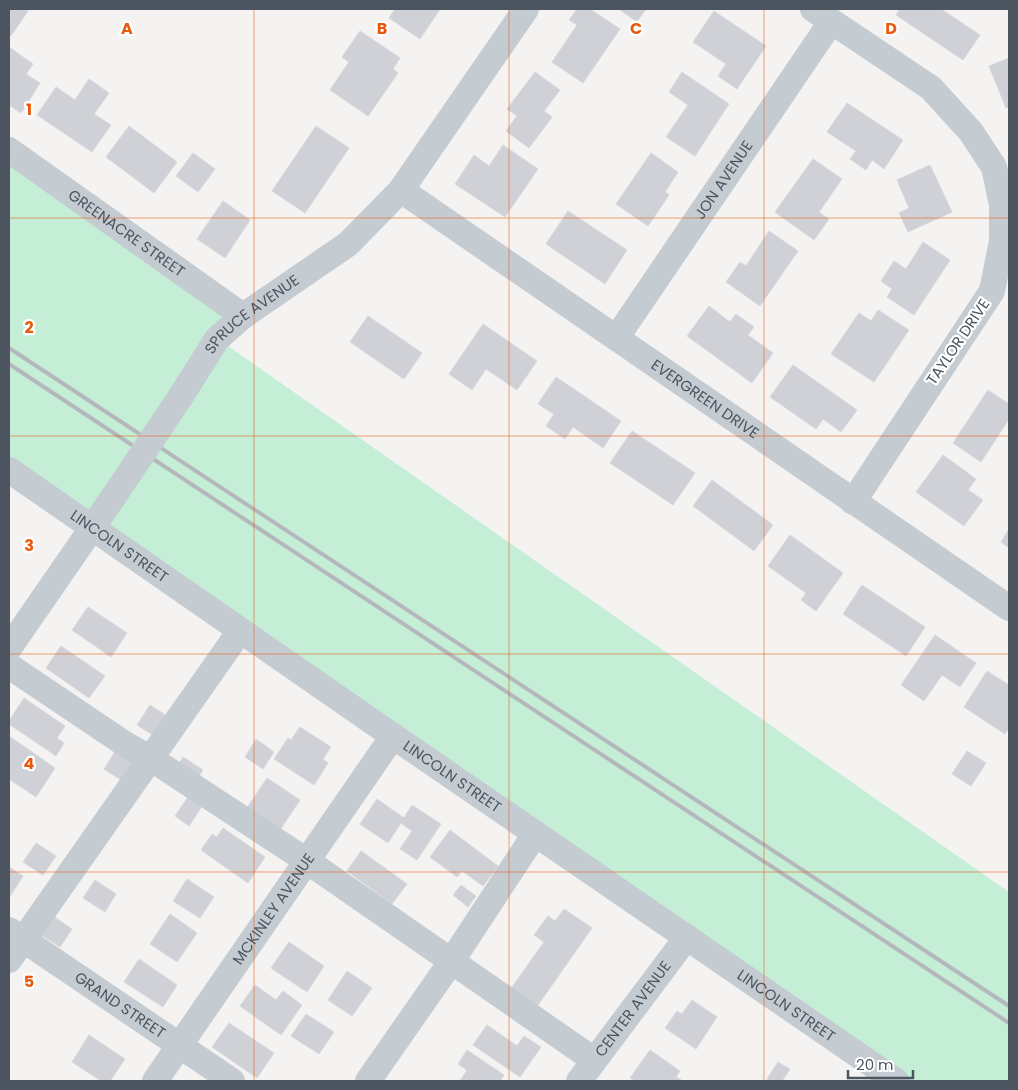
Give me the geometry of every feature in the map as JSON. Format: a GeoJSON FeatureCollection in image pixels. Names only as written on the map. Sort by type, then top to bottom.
{"type":"FeatureCollection","features":[{"type":"Feature","properties":{"kind":"street","name":"SPRUCE AVENUE"},"geometry":{"type":"LineString","coordinates":[[9,648],[92,529],[217,339],[243,316],[348,244],[401,190],[526,9]]}},
{"type":"Feature","properties":{"kind":"street","name":"TAYLOR DRIVE"},"geometry":{"type":"LineString","coordinates":[[822,15],[931,88],[1002,165],[1002,241],[992,291],[853,502]]}},
{"type":"Feature","properties":{"kind":"street","name":"JON AVENUE"},"geometry":{"type":"LineString","coordinates":[[617,337],[822,15]]}},
{"type":"Feature","properties":{"kind":"street","name":"GREENACRE STREET"},"geometry":{"type":"LineString","coordinates":[[9,150],[243,316]]}},
{"type":"Feature","properties":{"kind":"street","name":"EVERGREEN DRIVE"},"geometry":{"type":"LineString","coordinates":[[401,190],[1009,608]]}},
{"type":"Feature","properties":{"kind":"street","name":"LINCOLN STREET"},"geometry":{"type":"LineString","coordinates":[[9,470],[240,631],[896,1081]]}},
{"type":"Feature","properties":{"kind":"street"},"geometry":{"type":"LineString","coordinates":[[13,943],[150,758],[240,631]]}},
{"type":"Feature","properties":{"kind":"street"},"geometry":{"type":"LineString","coordinates":[[9,666],[125,744],[150,758],[307,860],[594,1060]]}},
{"type":"Feature","properties":{"kind":"street","name":"MCKINLEY AVENUE"},"geometry":{"type":"LineString","coordinates":[[155,1081],[393,736]]}},
{"type":"Feature","properties":{"kind":"street"},"geometry":{"type":"LineString","coordinates":[[368,1081],[451,962],[535,834]]}},
{"type":"Feature","properties":{"kind":"street","name":"CENTER AVENUE"},"geometry":{"type":"LineString","coordinates":[[579,1081],[687,937]]}},
{"type":"Feature","properties":{"kind":"street","name":"GRAND STREET"},"geometry":{"type":"LineString","coordinates":[[13,943],[180,1045],[232,1081]]}},
{"type":"Feature","properties":{"kind":"green space"},"geometry":{"type":"Polygon","coordinates":[[[9,150],[243,316],[218,339],[1009,892],[1009,1081],[896,1081],[9,470],[9,150]]]}},
{"type":"Feature","properties":{"kind":"building"},"geometry":{"type":"Polygon","coordinates":[[[9,9],[24,9],[28,11],[11,36],[9,34],[9,9]]]}},
{"type":"Feature","properties":{"kind":"building"},"geometry":{"type":"Polygon","coordinates":[[[395,9],[440,9],[420,39],[389,18],[395,9]]]}},
{"type":"Feature","properties":{"kind":"building"},"geometry":{"type":"Polygon","coordinates":[[[577,9],[590,9],[620,29],[583,83],[552,62],[577,25],[569,20],[577,9]]]}},
{"type":"Feature","properties":{"kind":"building"},"geometry":{"type":"Polygon","coordinates":[[[619,9],[646,9],[637,22],[619,9]]]}},
{"type":"Feature","properties":{"kind":"building"},"geometry":{"type":"Polygon","coordinates":[[[900,9],[941,9],[980,35],[963,60],[896,15],[900,9]]]}},
{"type":"Feature","properties":{"kind":"building"},"geometry":{"type":"Polygon","coordinates":[[[714,11],[766,46],[737,89],[718,76],[726,64],[693,42],[714,11]]]}},
{"type":"Feature","properties":{"kind":"building"},"geometry":{"type":"Polygon","coordinates":[[[360,31],[400,58],[393,69],[398,73],[368,116],[330,90],[349,62],[342,57],[360,31]]]}},
{"type":"Feature","properties":{"kind":"building"},"geometry":{"type":"Polygon","coordinates":[[[9,47],[33,64],[26,74],[40,83],[21,113],[9,105],[9,47]]]}},
{"type":"Feature","properties":{"kind":"building"},"geometry":{"type":"Polygon","coordinates":[[[1009,58],[1009,107],[1006,108],[989,66],[1009,58]]]}},
{"type":"Feature","properties":{"kind":"building"},"geometry":{"type":"Polygon","coordinates":[[[535,72],[560,90],[544,111],[552,117],[529,148],[506,131],[517,116],[507,109],[535,72]]]}},
{"type":"Feature","properties":{"kind":"building"},"geometry":{"type":"Polygon","coordinates":[[[682,72],[729,104],[695,156],[666,137],[688,105],[669,92],[682,72]]]}},
{"type":"Feature","properties":{"kind":"building"},"geometry":{"type":"Polygon","coordinates":[[[89,79],[109,93],[94,114],[111,125],[92,152],[37,115],[56,87],[75,100],[89,79]]]}},
{"type":"Feature","properties":{"kind":"building"},"geometry":{"type":"Polygon","coordinates":[[[847,103],[903,140],[884,169],[872,160],[866,170],[850,159],[856,151],[827,132],[847,103]]]}},
{"type":"Feature","properties":{"kind":"building"},"geometry":{"type":"Polygon","coordinates":[[[129,126],[177,162],[154,193],[106,157],[129,126]]]}},
{"type":"Feature","properties":{"kind":"building"},"geometry":{"type":"Polygon","coordinates":[[[316,126],[349,148],[305,213],[272,191],[316,126]]]}},
{"type":"Feature","properties":{"kind":"building"},"geometry":{"type":"Polygon","coordinates":[[[503,145],[538,169],[505,217],[455,184],[474,155],[489,166],[503,145]]]}},
{"type":"Feature","properties":{"kind":"building"},"geometry":{"type":"Polygon","coordinates":[[[193,153],[215,169],[198,192],[176,176],[193,153]]]}},
{"type":"Feature","properties":{"kind":"building"},"geometry":{"type":"Polygon","coordinates":[[[651,153],[678,172],[665,192],[669,195],[648,226],[616,204],[651,153]]]}},
{"type":"Feature","properties":{"kind":"building"},"geometry":{"type":"Polygon","coordinates":[[[813,159],[842,179],[819,212],[829,219],[814,240],[775,212],[813,159]]]}},
{"type":"Feature","properties":{"kind":"building"},"geometry":{"type":"Polygon","coordinates":[[[930,165],[952,212],[908,232],[899,213],[909,208],[897,180],[930,165]]]}},
{"type":"Feature","properties":{"kind":"building"},"geometry":{"type":"Polygon","coordinates":[[[223,201],[250,220],[225,258],[197,239],[223,201]]]}},
{"type":"Feature","properties":{"kind":"building"},"geometry":{"type":"Polygon","coordinates":[[[568,211],[627,250],[605,284],[546,244],[568,211]]]}},
{"type":"Feature","properties":{"kind":"building"},"geometry":{"type":"Polygon","coordinates":[[[769,231],[798,251],[760,306],[726,282],[740,262],[746,266],[769,231]]]}},
{"type":"Feature","properties":{"kind":"building"},"geometry":{"type":"Polygon","coordinates":[[[923,242],[950,260],[914,315],[887,297],[892,289],[881,281],[894,261],[906,269],[923,242]]]}},
{"type":"Feature","properties":{"kind":"building"},"geometry":{"type":"Polygon","coordinates":[[[709,306],[730,322],[736,314],[754,327],[748,335],[773,353],[752,383],[687,336],[709,306]]]}},
{"type":"Feature","properties":{"kind":"building"},"geometry":{"type":"Polygon","coordinates":[[[878,310],[909,330],[874,382],[831,354],[859,313],[871,321],[878,310]]]}},
{"type":"Feature","properties":{"kind":"building"},"geometry":{"type":"Polygon","coordinates":[[[368,316],[422,353],[404,379],[350,342],[368,316]]]}},
{"type":"Feature","properties":{"kind":"building"},"geometry":{"type":"Polygon","coordinates":[[[483,324],[537,361],[517,390],[486,369],[472,390],[449,374],[483,324]]]}},
{"type":"Feature","properties":{"kind":"building"},"geometry":{"type":"Polygon","coordinates":[[[793,365],[857,410],[841,432],[823,419],[816,429],[770,397],[793,365]]]}},
{"type":"Feature","properties":{"kind":"building"},"geometry":{"type":"Polygon","coordinates":[[[556,377],[621,421],[603,448],[573,427],[565,439],[546,426],[554,414],[538,404],[556,377]]]}},
{"type":"Feature","properties":{"kind":"building"},"geometry":{"type":"Polygon","coordinates":[[[988,390],[1009,404],[1009,419],[981,462],[953,443],[988,390]]]}},
{"type":"Feature","properties":{"kind":"building"},"geometry":{"type":"Polygon","coordinates":[[[632,431],[695,473],[673,505],[610,463],[632,431]]]}},
{"type":"Feature","properties":{"kind":"building"},"geometry":{"type":"Polygon","coordinates":[[[943,455],[976,479],[968,490],[983,500],[964,526],[916,492],[943,455]]]}},
{"type":"Feature","properties":{"kind":"building"},"geometry":{"type":"Polygon","coordinates":[[[712,480],[773,525],[754,551],[693,506],[712,480]]]}},
{"type":"Feature","properties":{"kind":"building"},"geometry":{"type":"Polygon","coordinates":[[[1009,529],[1009,548],[1001,542],[1009,529]]]}},
{"type":"Feature","properties":{"kind":"building"},"geometry":{"type":"Polygon","coordinates":[[[790,535],[843,573],[816,611],[801,600],[806,593],[768,566],[790,535]]]}},
{"type":"Feature","properties":{"kind":"building"},"geometry":{"type":"Polygon","coordinates":[[[862,585],[925,627],[906,656],[843,614],[862,585]]]}},
{"type":"Feature","properties":{"kind":"building"},"geometry":{"type":"Polygon","coordinates":[[[88,607],[127,633],[111,657],[72,630],[88,607]]]}},
{"type":"Feature","properties":{"kind":"building"},"geometry":{"type":"Polygon","coordinates":[[[935,635],[976,663],[960,687],[942,675],[924,701],[901,685],[935,635]]]}},
{"type":"Feature","properties":{"kind":"building"},"geometry":{"type":"Polygon","coordinates":[[[61,646],[105,676],[89,698],[46,668],[61,646]]]}},
{"type":"Feature","properties":{"kind":"building"},"geometry":{"type":"Polygon","coordinates":[[[987,671],[1009,685],[1009,728],[1005,734],[964,707],[987,671]]]}},
{"type":"Feature","properties":{"kind":"building"},"geometry":{"type":"Polygon","coordinates":[[[24,698],[65,726],[57,738],[64,743],[56,756],[9,724],[24,698]]]}},
{"type":"Feature","properties":{"kind":"building"},"geometry":{"type":"Polygon","coordinates":[[[150,705],[167,716],[154,736],[137,725],[150,705]]]}},
{"type":"Feature","properties":{"kind":"building"},"geometry":{"type":"Polygon","coordinates":[[[300,727],[331,747],[323,759],[328,763],[314,785],[274,759],[288,738],[291,740],[300,727]]]}},
{"type":"Feature","properties":{"kind":"building"},"geometry":{"type":"Polygon","coordinates":[[[9,736],[55,768],[36,797],[9,779],[9,736]]]}},
{"type":"Feature","properties":{"kind":"building"},"geometry":{"type":"Polygon","coordinates":[[[256,739],[274,752],[263,769],[245,757],[256,739]]]}},
{"type":"Feature","properties":{"kind":"building"},"geometry":{"type":"Polygon","coordinates":[[[116,750],[136,763],[124,782],[104,769],[116,750]]]}},
{"type":"Feature","properties":{"kind":"building"},"geometry":{"type":"Polygon","coordinates":[[[967,751],[986,763],[971,786],[952,774],[967,751]]]}},
{"type":"Feature","properties":{"kind":"building"},"geometry":{"type":"Polygon","coordinates":[[[183,757],[203,770],[196,781],[176,768],[183,757]]]}},
{"type":"Feature","properties":{"kind":"building"},"geometry":{"type":"Polygon","coordinates":[[[267,778],[300,800],[280,830],[247,808],[267,778]]]}},
{"type":"Feature","properties":{"kind":"building"},"geometry":{"type":"Polygon","coordinates":[[[188,797],[202,806],[189,826],[175,816],[188,797]]]}},
{"type":"Feature","properties":{"kind":"building"},"geometry":{"type":"Polygon","coordinates":[[[377,799],[404,818],[412,805],[441,824],[417,860],[400,849],[412,831],[401,823],[388,843],[360,824],[377,799]]]}},
{"type":"Feature","properties":{"kind":"building"},"geometry":{"type":"Polygon","coordinates":[[[223,828],[265,857],[248,883],[201,850],[212,834],[217,837],[223,828]]]}},
{"type":"Feature","properties":{"kind":"building"},"geometry":{"type":"Polygon","coordinates":[[[450,830],[498,866],[483,886],[462,871],[457,877],[430,857],[450,830]]]}},
{"type":"Feature","properties":{"kind":"building"},"geometry":{"type":"Polygon","coordinates":[[[36,843],[56,856],[43,875],[23,862],[36,843]]]}},
{"type":"Feature","properties":{"kind":"building"},"geometry":{"type":"Polygon","coordinates":[[[361,851],[407,884],[392,904],[347,871],[361,851]]]}},
{"type":"Feature","properties":{"kind":"building"},"geometry":{"type":"Polygon","coordinates":[[[9,867],[23,876],[9,898],[9,867]]]}},
{"type":"Feature","properties":{"kind":"building"},"geometry":{"type":"Polygon","coordinates":[[[187,879],[214,897],[200,918],[173,901],[187,879]]]}},
{"type":"Feature","properties":{"kind":"building"},"geometry":{"type":"Polygon","coordinates":[[[95,880],[116,894],[105,912],[83,898],[95,880]]]}},
{"type":"Feature","properties":{"kind":"building"},"geometry":{"type":"Polygon","coordinates":[[[461,885],[476,896],[468,907],[453,895],[461,885]]]}},
{"type":"Feature","properties":{"kind":"building"},"geometry":{"type":"Polygon","coordinates":[[[564,909],[592,928],[536,1008],[510,990],[544,942],[534,935],[548,916],[555,921],[564,909]]]}},
{"type":"Feature","properties":{"kind":"building"},"geometry":{"type":"Polygon","coordinates":[[[170,914],[197,933],[177,962],[150,944],[170,914]]]}},
{"type":"Feature","properties":{"kind":"building"},"geometry":{"type":"Polygon","coordinates":[[[53,916],[72,929],[60,947],[41,935],[53,916]]]}},
{"type":"Feature","properties":{"kind":"building"},"geometry":{"type":"Polygon","coordinates":[[[289,942],[324,966],[307,992],[271,968],[289,942]]]}},
{"type":"Feature","properties":{"kind":"building"},"geometry":{"type":"Polygon","coordinates":[[[139,959],[177,985],[163,1007],[124,982],[139,959]]]}},
{"type":"Feature","properties":{"kind":"building"},"geometry":{"type":"Polygon","coordinates":[[[347,971],[372,988],[352,1016],[328,1000],[347,971]]]}},
{"type":"Feature","properties":{"kind":"building"},"geometry":{"type":"Polygon","coordinates":[[[255,985],[276,1000],[283,991],[302,1005],[281,1035],[240,1006],[255,985]]]}},
{"type":"Feature","properties":{"kind":"building"},"geometry":{"type":"Polygon","coordinates":[[[692,1000],[717,1017],[696,1049],[665,1028],[677,1011],[682,1014],[692,1000]]]}},
{"type":"Feature","properties":{"kind":"building"},"geometry":{"type":"Polygon","coordinates":[[[306,1014],[334,1032],[319,1054],[291,1036],[306,1014]]]}},
{"type":"Feature","properties":{"kind":"building"},"geometry":{"type":"Polygon","coordinates":[[[229,1023],[274,1053],[257,1078],[212,1047],[229,1023]]]}},
{"type":"Feature","properties":{"kind":"building"},"geometry":{"type":"Polygon","coordinates":[[[487,1025],[517,1046],[524,1036],[541,1047],[520,1077],[473,1045],[487,1025]]]}},
{"type":"Feature","properties":{"kind":"building"},"geometry":{"type":"Polygon","coordinates":[[[89,1035],[125,1059],[110,1081],[101,1081],[72,1062],[89,1035]]]}},
{"type":"Feature","properties":{"kind":"building"},"geometry":{"type":"Polygon","coordinates":[[[467,1050],[504,1075],[500,1081],[460,1081],[467,1070],[458,1064],[467,1050]]]}},
{"type":"Feature","properties":{"kind":"building"},"geometry":{"type":"Polygon","coordinates":[[[650,1050],[680,1071],[676,1077],[683,1081],[635,1081],[630,1078],[650,1050]]]}},
{"type":"Feature","properties":{"kind":"building"},"geometry":{"type":"Polygon","coordinates":[[[778,1062],[790,1069],[782,1081],[770,1081],[767,1079],[778,1062]]]}},
{"type":"Feature","properties":{"kind":"railway"},"geometry":{"type":"LineString","coordinates":[[9,348],[1009,1006]]}},
{"type":"Feature","properties":{"kind":"railway"},"geometry":{"type":"LineString","coordinates":[[9,364],[1009,1023]]}}]}
